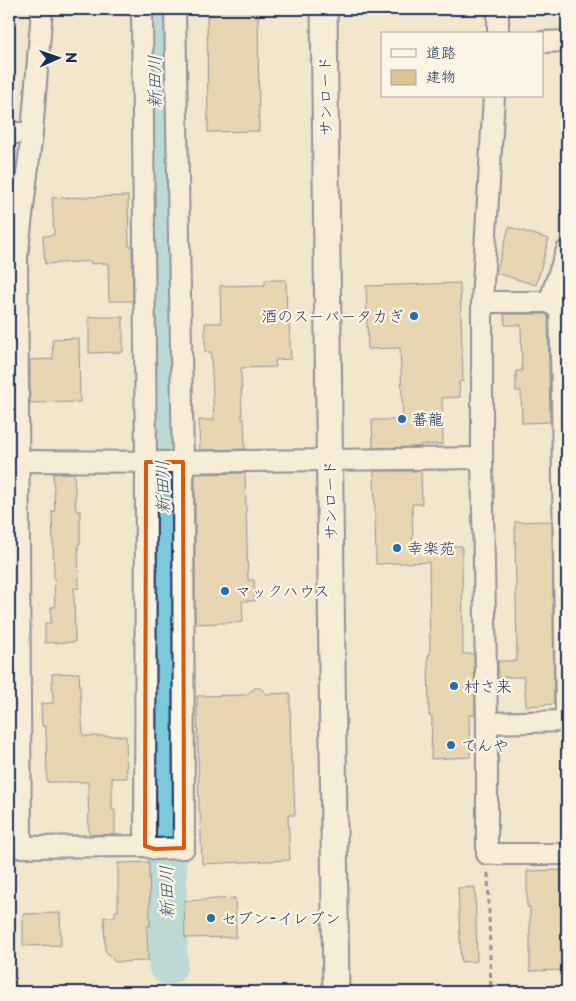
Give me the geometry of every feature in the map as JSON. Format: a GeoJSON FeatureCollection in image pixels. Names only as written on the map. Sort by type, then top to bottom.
{"type":"FeatureCollection","features":[{"type":"Feature","properties":{"kind":"street"},"geometry":{"type":"LineString","coordinates":[[42,9],[32,133],[13,257],[18,461],[15,847],[176,849],[184,848],[142,9]]}},
{"type":"Feature","properties":{"kind":"street"},"geometry":{"type":"LineString","coordinates":[[150,848],[164,462],[175,9]]}},
{"type":"Feature","properties":{"kind":"street","name":"サンロード"},"geometry":{"type":"LineString","coordinates":[[324,9],[336,992]]}},
{"type":"Feature","properties":{"kind":"street"},"geometry":{"type":"LineString","coordinates":[[498,9],[498,32]]}},
{"type":"Feature","properties":{"kind":"street"},"geometry":{"type":"LineString","coordinates":[[544,42],[567,41]]}},
{"type":"Feature","properties":{"kind":"street"},"geometry":{"type":"LineString","coordinates":[[494,98],[482,302],[487,854],[567,854]]}},
{"type":"Feature","properties":{"kind":"street"},"geometry":{"type":"LineString","coordinates":[[9,133],[32,133]]}},
{"type":"Feature","properties":{"kind":"street"},"geometry":{"type":"LineString","coordinates":[[549,302],[567,250]]}},
{"type":"Feature","properties":{"kind":"street"},"geometry":{"type":"LineString","coordinates":[[482,302],[549,302],[560,310],[566,721],[487,723]]}},
{"type":"Feature","properties":{"kind":"street"},"geometry":{"type":"LineString","coordinates":[[18,461],[164,462],[482,458]]}},
{"type":"Feature","properties":{"kind":"path"},"geometry":{"type":"LineString","coordinates":[[487,854],[491,992]]}},
{"type":"Feature","properties":{"kind":"highlighted area"},"geometry":{"type":"Polygon","coordinates":[[[146,462],[183,462],[184,848],[155,849],[145,846],[146,462]]]}},
{"type":"Feature","properties":{"kind":"building"},"geometry":{"type":"Polygon","coordinates":[[[207,9],[258,9],[259,131],[208,132],[207,9]]]}},
{"type":"Feature","properties":{"kind":"building"},"geometry":{"type":"Polygon","coordinates":[[[128,196],[129,246],[132,246],[133,301],[109,301],[108,263],[91,264],[91,261],[45,264],[43,236],[54,235],[52,198],[128,196]]]}},
{"type":"Feature","properties":{"kind":"building"},"geometry":{"type":"Polygon","coordinates":[[[509,227],[549,239],[536,285],[496,273],[509,227]]]}},
{"type":"Feature","properties":{"kind":"building"},"geometry":{"type":"Polygon","coordinates":[[[265,280],[286,280],[287,321],[289,321],[291,359],[275,360],[276,367],[241,368],[242,419],[244,419],[245,449],[200,450],[199,420],[214,420],[211,352],[205,352],[205,323],[221,323],[220,286],[265,285],[265,280]]]}},
{"type":"Feature","properties":{"kind":"building"},"geometry":{"type":"Polygon","coordinates":[[[460,283],[463,381],[459,382],[460,397],[442,398],[443,444],[420,445],[420,447],[373,448],[372,420],[403,420],[400,348],[368,349],[366,286],[460,283]]]}},
{"type":"Feature","properties":{"kind":"building"},"geometry":{"type":"Polygon","coordinates":[[[504,314],[545,314],[548,316],[550,422],[522,423],[521,391],[516,391],[516,371],[522,371],[521,325],[505,325],[504,314]]]}},
{"type":"Feature","properties":{"kind":"building"},"geometry":{"type":"Polygon","coordinates":[[[89,317],[123,317],[123,352],[89,353],[89,317]]]}},
{"type":"Feature","properties":{"kind":"building"},"geometry":{"type":"Polygon","coordinates":[[[79,338],[80,402],[30,403],[30,360],[53,359],[52,339],[79,338]]]}},
{"type":"Feature","properties":{"kind":"building"},"geometry":{"type":"Polygon","coordinates":[[[374,471],[421,471],[422,504],[412,504],[413,547],[462,546],[463,654],[474,654],[475,715],[469,715],[470,757],[431,759],[432,716],[429,716],[428,655],[430,655],[429,562],[376,564],[374,471]]]}},
{"type":"Feature","properties":{"kind":"building"},"geometry":{"type":"Polygon","coordinates":[[[74,473],[76,511],[80,511],[80,544],[78,544],[79,588],[74,588],[75,642],[45,643],[45,623],[51,623],[51,607],[55,607],[52,511],[55,511],[53,474],[74,473]]]}},
{"type":"Feature","properties":{"kind":"building"},"geometry":{"type":"Polygon","coordinates":[[[245,473],[248,580],[254,580],[255,601],[242,601],[243,622],[195,624],[195,474],[245,473]]]}},
{"type":"Feature","properties":{"kind":"building"},"geometry":{"type":"Polygon","coordinates":[[[552,521],[554,704],[526,706],[524,677],[498,677],[498,661],[517,661],[515,522],[552,521]]]}},
{"type":"Feature","properties":{"kind":"building"},"geometry":{"type":"Polygon","coordinates":[[[79,673],[83,736],[126,736],[127,778],[112,778],[112,810],[115,810],[115,834],[89,835],[88,782],[47,782],[46,726],[42,726],[41,704],[53,703],[52,674],[79,673]]]}},
{"type":"Feature","properties":{"kind":"building"},"geometry":{"type":"Polygon","coordinates":[[[255,688],[260,688],[267,694],[290,693],[291,765],[293,765],[295,815],[288,815],[290,860],[202,864],[197,696],[246,695],[255,688]]]}},
{"type":"Feature","properties":{"kind":"building"},"geometry":{"type":"Polygon","coordinates":[[[149,862],[150,926],[147,926],[148,961],[115,962],[105,950],[104,917],[115,917],[115,911],[118,911],[118,863],[149,862]]]}},
{"type":"Feature","properties":{"kind":"building"},"geometry":{"type":"Polygon","coordinates":[[[567,870],[567,970],[530,971],[530,907],[527,907],[527,871],[567,870]]]}},
{"type":"Feature","properties":{"kind":"building"},"geometry":{"type":"Polygon","coordinates":[[[475,887],[477,961],[461,962],[458,888],[475,887]]]}},
{"type":"Feature","properties":{"kind":"building"},"geometry":{"type":"Polygon","coordinates":[[[235,898],[236,937],[185,938],[184,901],[235,898]]]}},
{"type":"Feature","properties":{"kind":"building"},"geometry":{"type":"Polygon","coordinates":[[[60,913],[61,945],[23,946],[23,914],[60,913]]]}},
{"type":"Feature","properties":{"kind":"waterway","name":"新田川"},"geometry":{"type":"LineString","coordinates":[[155,9],[154,278],[163,463],[168,965]]}},
{"type":"Feature","properties":{"kind":"place","name":"酒のスーパータカぎ"},"geometry":{"type":"Point","coordinates":[414,316]}},
{"type":"Feature","properties":{"kind":"place","name":"蕃龍"},"geometry":{"type":"Point","coordinates":[402,419]}},
{"type":"Feature","properties":{"kind":"place","name":"幸楽苑"},"geometry":{"type":"Point","coordinates":[397,548]}},
{"type":"Feature","properties":{"kind":"place","name":"マックハウス"},"geometry":{"type":"Point","coordinates":[225,591]}},
{"type":"Feature","properties":{"kind":"place","name":"村さ来"},"geometry":{"type":"Point","coordinates":[454,686]}},
{"type":"Feature","properties":{"kind":"place","name":"てんや"},"geometry":{"type":"Point","coordinates":[451,745]}},
{"type":"Feature","properties":{"kind":"place","name":"セブン-イレブン"},"geometry":{"type":"Point","coordinates":[211,918]}}]}
